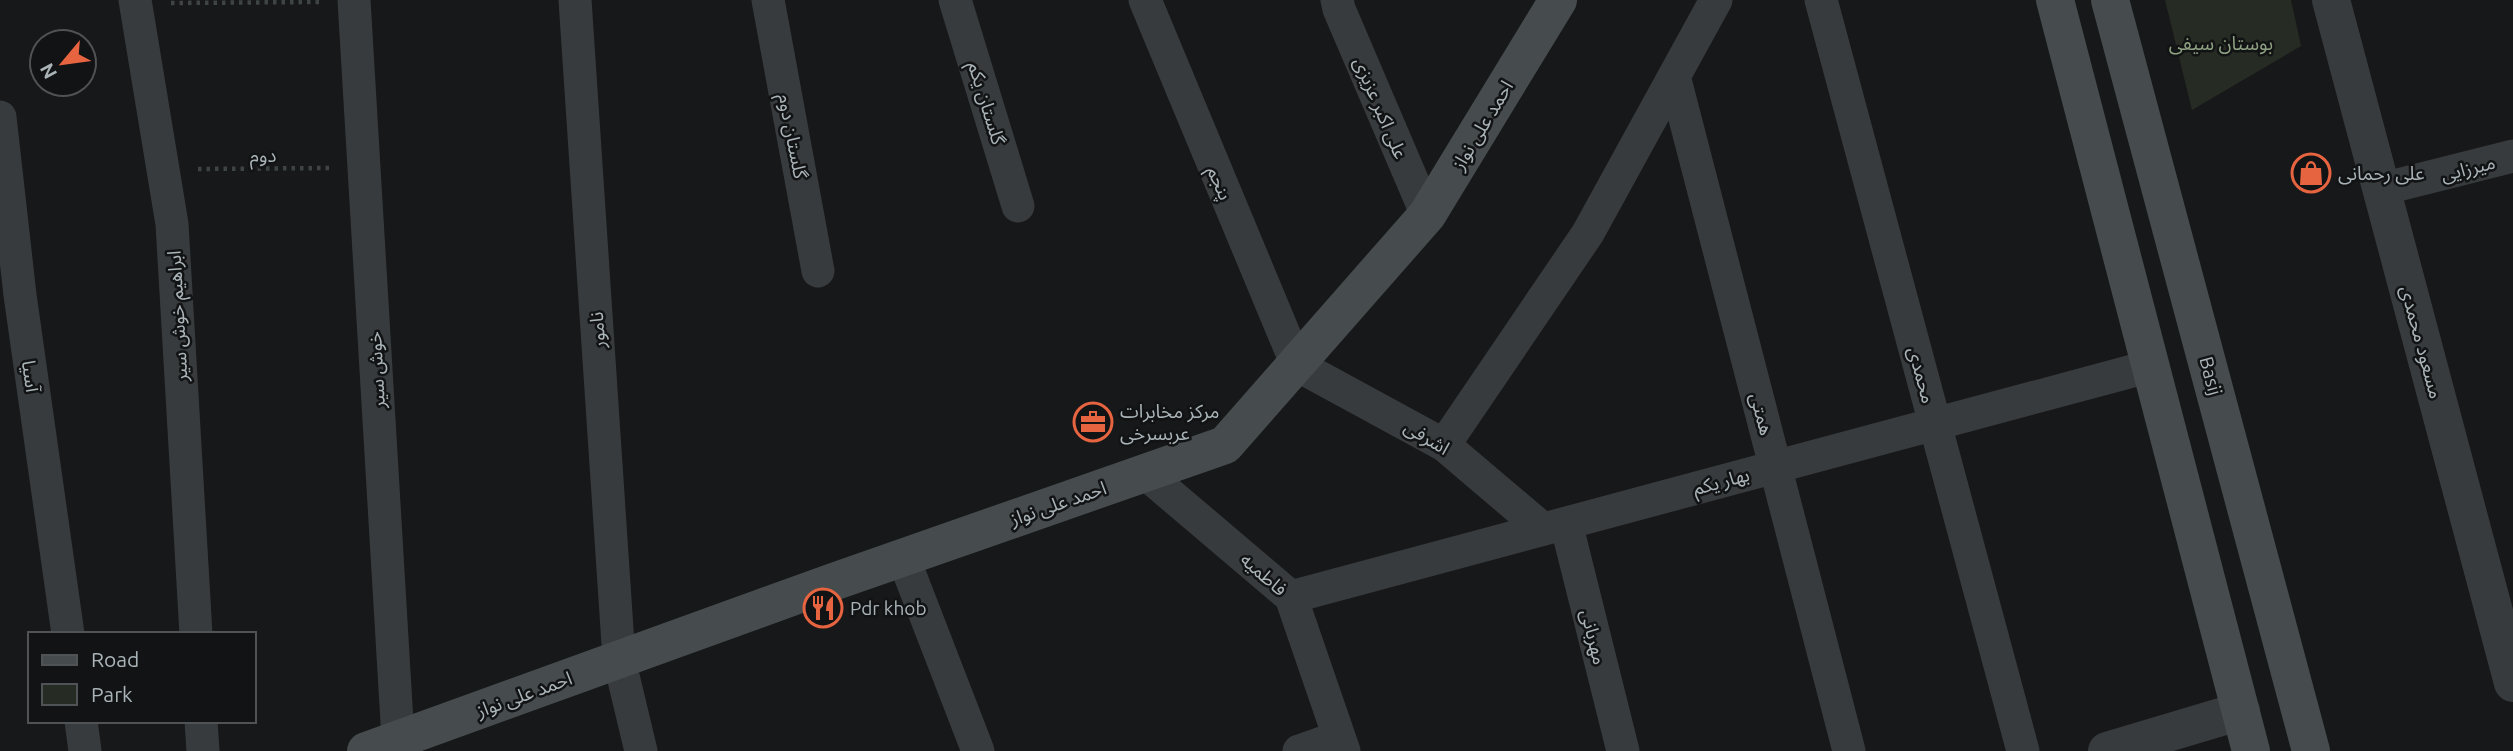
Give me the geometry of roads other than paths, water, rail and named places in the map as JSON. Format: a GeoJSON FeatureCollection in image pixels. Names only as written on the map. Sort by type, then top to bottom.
{"type":"FeatureCollection","features":[{"type":"Feature","properties":{"kind":"main road","name":"احمد علی نواز"},"geometry":{"type":"LineString","coordinates":[[381,747],[904,557],[1225,445],[1427,215],[1558,0]]}},
{"type":"Feature","properties":{"kind":"main road"},"geometry":{"type":"LineString","coordinates":[[2055,0],[2252,751]]}},
{"type":"Feature","properties":{"kind":"main road","name":"Basij"},"geometry":{"type":"LineString","coordinates":[[2110,0],[2311,751]]}},
{"type":"Feature","properties":{"kind":"street","name":"نامور"},"geometry":{"type":"LineString","coordinates":[[575,0],[619,659],[641,751]]}},
{"type":"Feature","properties":{"kind":"street","name":"گلستان دوم"},"geometry":{"type":"LineString","coordinates":[[768,0],[818,271]]}},
{"type":"Feature","properties":{"kind":"street","name":"گلستان یکم"},"geometry":{"type":"LineString","coordinates":[[955,0],[1018,206]]}},
{"type":"Feature","properties":{"kind":"street","name":"پنجم"},"geometry":{"type":"LineString","coordinates":[[1145,0],[1297,365]]}},
{"type":"Feature","properties":{"kind":"street","name":"علی اکبر عزیزی"},"geometry":{"type":"LineString","coordinates":[[1337,0],[1427,215]]}},
{"type":"Feature","properties":{"kind":"street"},"geometry":{"type":"LineString","coordinates":[[1444,445],[1588,233],[1716,0]]}},
{"type":"Feature","properties":{"kind":"street","name":"محمدی"},"geometry":{"type":"LineString","coordinates":[[1821,0],[2023,751]]}},
{"type":"Feature","properties":{"kind":"street","name":"مسعود محمدی"},"geometry":{"type":"LineString","coordinates":[[2331,0],[2506,626],[2513,683]]}},
{"type":"Feature","properties":{"kind":"street","name":"خوش سیر"},"geometry":{"type":"LineString","coordinates":[[354,1],[364,168],[381,747]]}},
{"type":"Feature","properties":{"kind":"street","name":"ابراهیم خوش سیر"},"geometry":{"type":"LineString","coordinates":[[135,2],[172,224],[196,632]]}},
{"type":"Feature","properties":{"kind":"street","name":"همتی"},"geometry":{"type":"LineString","coordinates":[[1674,76],[1849,751]]}},
{"type":"Feature","properties":{"kind":"street","name":"آسیا"},"geometry":{"type":"LineString","coordinates":[[0,117],[20,295],[68,632]]}},
{"type":"Feature","properties":{"kind":"street","name":"میرزایی"},"geometry":{"type":"LineString","coordinates":[[2382,189],[2513,156]]}},
{"type":"Feature","properties":{"kind":"street","name":"اشرفی"},"geometry":{"type":"LineString","coordinates":[[1297,365],[1444,445],[1554,526]]}},
{"type":"Feature","properties":{"kind":"street","name":"بهار یکم"},"geometry":{"type":"LineString","coordinates":[[1291,597],[2151,366]]}},
{"type":"Feature","properties":{"kind":"street","name":"فاطمیه"},"geometry":{"type":"LineString","coordinates":[[1145,473],[1291,597],[1342,744]]}},
{"type":"Feature","properties":{"kind":"street","name":"مهربانی"},"geometry":{"type":"LineString","coordinates":[[1554,526],[1623,751]]}},
{"type":"Feature","properties":{"kind":"street"},"geometry":{"type":"LineString","coordinates":[[904,557],[978,751]]}},
{"type":"Feature","properties":{"kind":"street"},"geometry":{"type":"LineString","coordinates":[[2107,751],[2241,711]]}},
{"type":"Feature","properties":{"kind":"street"},"geometry":{"type":"LineString","coordinates":[[81,723],[85,751]]}},
{"type":"Feature","properties":{"kind":"street"},"geometry":{"type":"LineString","coordinates":[[201,723],[203,751]]}},
{"type":"Feature","properties":{"kind":"street"},"geometry":{"type":"LineString","coordinates":[[1299,751],[1342,744]]}},
{"type":"Feature","properties":{"kind":"place","name":"علی رحمانی"},"geometry":{"type":"Point","coordinates":[2311,173]}},
{"type":"Feature","properties":{"kind":"place","name":"مرکز مخابرات عربسرخی"},"geometry":{"type":"Point","coordinates":[1093,422]}},
{"type":"Feature","properties":{"kind":"place","name":"Pdr khob"},"geometry":{"type":"Point","coordinates":[823,608]}},
{"type":"Feature","properties":{"kind":"park label","name":"بوستان سیفی"},"geometry":{"type":"Point","coordinates":[2221,43]}}]}
